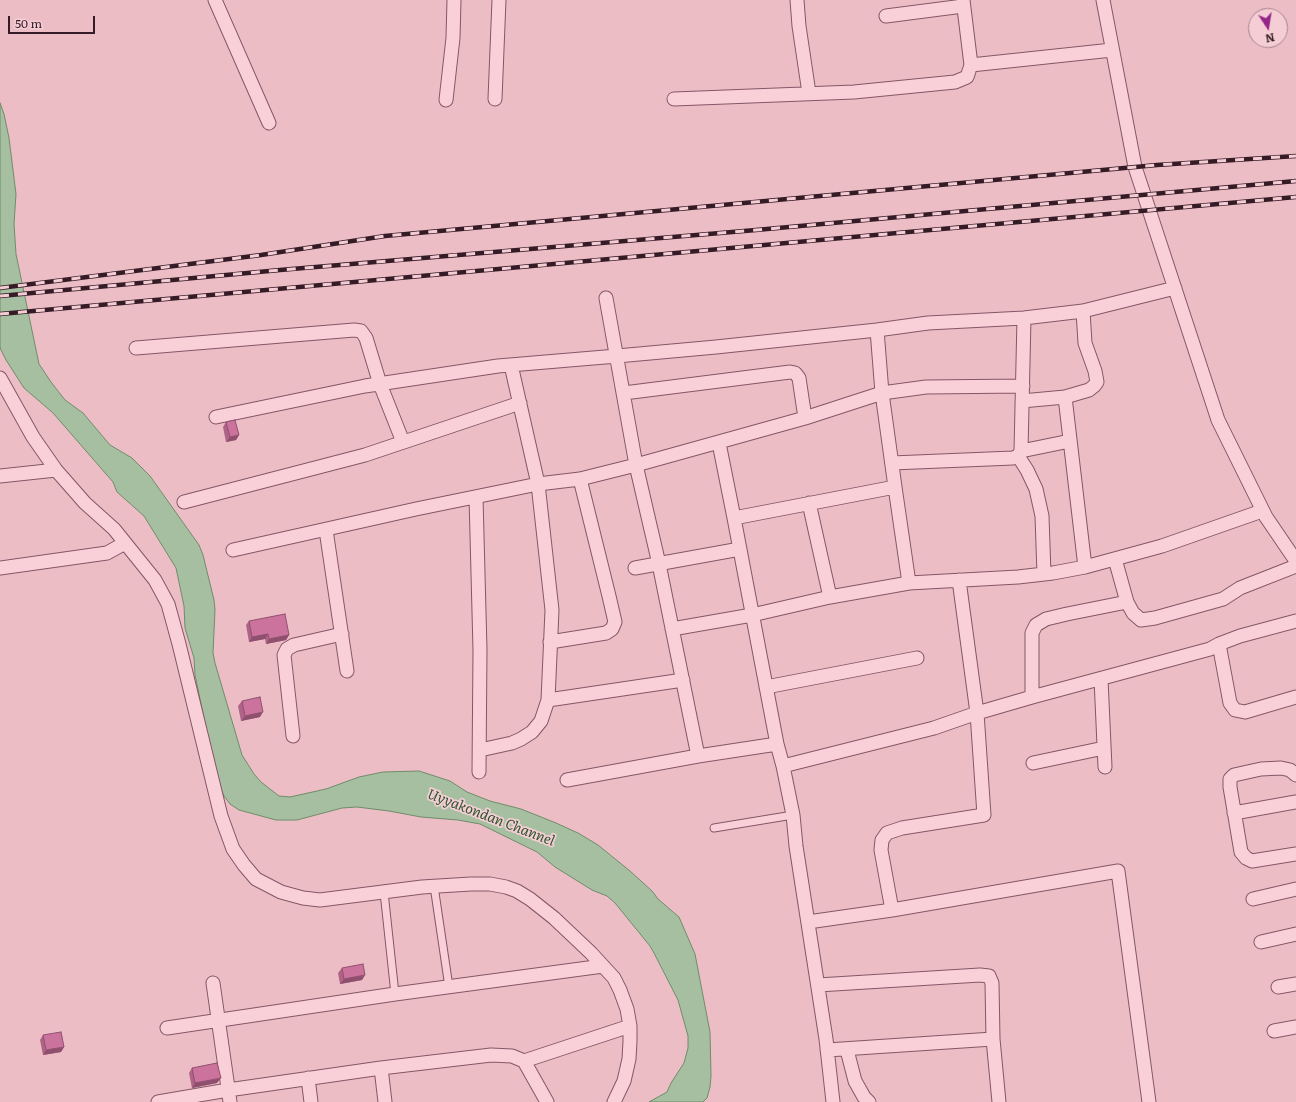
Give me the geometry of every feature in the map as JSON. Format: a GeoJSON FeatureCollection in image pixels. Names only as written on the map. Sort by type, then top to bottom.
{"type":"FeatureCollection","features":[{"type":"Feature","properties":{"kind":"street"},"geometry":{"type":"LineString","coordinates":[[215,0],[269,123]]}},
{"type":"Feature","properties":{"kind":"street"},"geometry":{"type":"LineString","coordinates":[[446,100],[454,0]]}},
{"type":"Feature","properties":{"kind":"street"},"geometry":{"type":"LineString","coordinates":[[495,99],[499,0]]}},
{"type":"Feature","properties":{"kind":"street"},"geometry":{"type":"LineString","coordinates":[[797,0],[799,26],[809,93]]}},
{"type":"Feature","properties":{"kind":"street"},"geometry":{"type":"LineString","coordinates":[[1103,0],[1135,167],[1218,420],[1262,511],[1296,561]]}},
{"type":"Feature","properties":{"kind":"street"},"geometry":{"type":"LineString","coordinates":[[674,99],[854,92],[955,82],[967,77],[971,65],[963,3],[886,16]]}},
{"type":"Feature","properties":{"kind":"street"},"geometry":{"type":"LineString","coordinates":[[971,65],[1112,50]]}},
{"type":"Feature","properties":{"kind":"street"},"geometry":{"type":"LineString","coordinates":[[216,417],[380,384],[511,365],[877,330],[928,323],[1024,318],[1083,311],[1175,288]]}},
{"type":"Feature","properties":{"kind":"street"},"geometry":{"type":"LineString","coordinates":[[606,298],[636,465],[659,564],[698,756]]}},
{"type":"Feature","properties":{"kind":"street"},"geometry":{"type":"LineString","coordinates":[[1022,401],[1064,397],[1089,390],[1097,382],[1095,371],[1085,343],[1083,311]]}},
{"type":"Feature","properties":{"kind":"street"},"geometry":{"type":"LineString","coordinates":[[1024,318],[1023,386],[1019,454],[1036,489],[1042,516],[1044,574]]}},
{"type":"Feature","properties":{"kind":"street"},"geometry":{"type":"LineString","coordinates":[[136,348],[354,330],[361,331],[366,338],[380,384],[403,442]]}},
{"type":"Feature","properties":{"kind":"street"},"geometry":{"type":"LineString","coordinates":[[877,330],[882,393],[909,583]]}},
{"type":"Feature","properties":{"kind":"street"},"geometry":{"type":"LineString","coordinates":[[480,750],[512,743],[532,732],[541,721],[548,700],[552,610],[538,484],[511,365]]}},
{"type":"Feature","properties":{"kind":"street"},"geometry":{"type":"LineString","coordinates":[[624,394],[790,372],[799,378],[805,418]]}},
{"type":"Feature","properties":{"kind":"street"},"geometry":{"type":"LineString","coordinates":[[0,378],[33,437],[56,470],[85,502],[114,529],[155,580],[168,604],[221,816],[233,849],[244,865],[256,879],[281,892],[303,898],[320,900],[434,886],[490,884],[517,891],[530,899],[554,918],[591,953],[614,978],[620,990],[627,1009],[630,1026],[630,1041],[629,1059],[624,1081],[614,1102]]}},
{"type":"Feature","properties":{"kind":"street"},"geometry":{"type":"LineString","coordinates":[[233,550],[538,484],[580,479],[719,443],[805,418],[882,393],[926,387],[1023,386]]}},
{"type":"Feature","properties":{"kind":"street"},"geometry":{"type":"LineString","coordinates":[[1064,397],[1085,567]]}},
{"type":"Feature","properties":{"kind":"street"},"geometry":{"type":"LineString","coordinates":[[184,502],[365,455],[520,403]]}},
{"type":"Feature","properties":{"kind":"street"},"geometry":{"type":"LineString","coordinates":[[892,463],[1013,458],[1019,454],[1070,441]]}},
{"type":"Feature","properties":{"kind":"street"},"geometry":{"type":"LineString","coordinates":[[719,443],[776,744],[783,766],[793,815],[796,846],[818,985],[833,1102]]}},
{"type":"Feature","properties":{"kind":"street"},"geometry":{"type":"LineString","coordinates":[[0,476],[56,470]]}},
{"type":"Feature","properties":{"kind":"street"},"geometry":{"type":"LineString","coordinates":[[550,642],[606,633],[612,629],[614,622],[608,589],[580,479]]}},
{"type":"Feature","properties":{"kind":"street"},"geometry":{"type":"LineString","coordinates":[[734,518],[895,487]]}},
{"type":"Feature","properties":{"kind":"street"},"geometry":{"type":"LineString","coordinates":[[476,497],[480,650],[479,772]]}},
{"type":"Feature","properties":{"kind":"street"},"geometry":{"type":"LineString","coordinates":[[809,503],[830,598]]}},
{"type":"Feature","properties":{"kind":"street"},"geometry":{"type":"LineString","coordinates":[[672,630],[909,583],[1044,574],[1085,567],[1162,546],[1262,511]]}},
{"type":"Feature","properties":{"kind":"street"},"geometry":{"type":"LineString","coordinates":[[326,530],[347,670]]}},
{"type":"Feature","properties":{"kind":"street"},"geometry":{"type":"LineString","coordinates":[[0,568],[107,553],[125,543]]}},
{"type":"Feature","properties":{"kind":"street"},"geometry":{"type":"LineString","coordinates":[[635,568],[740,549]]}},
{"type":"Feature","properties":{"kind":"street"},"geometry":{"type":"LineString","coordinates":[[1115,559],[1127,602],[1133,613],[1141,620],[1155,618],[1224,599],[1240,588],[1296,566]]}},
{"type":"Feature","properties":{"kind":"street"},"geometry":{"type":"LineString","coordinates":[[892,910],[881,850],[882,840],[887,833],[902,828],[984,814],[977,713],[958,580]]}},
{"type":"Feature","properties":{"kind":"street"},"geometry":{"type":"LineString","coordinates":[[1032,697],[1032,633],[1036,625],[1046,619],[1127,602]]}},
{"type":"Feature","properties":{"kind":"street"},"geometry":{"type":"LineString","coordinates":[[783,766],[934,728],[977,713],[1032,697],[1210,649],[1240,636],[1296,621]]}},
{"type":"Feature","properties":{"kind":"street"},"geometry":{"type":"LineString","coordinates":[[293,736],[284,655],[287,649],[294,645],[342,634]]}},
{"type":"Feature","properties":{"kind":"street"},"geometry":{"type":"LineString","coordinates":[[1219,644],[1230,704],[1235,710],[1245,712],[1296,697]]}},
{"type":"Feature","properties":{"kind":"street"},"geometry":{"type":"LineString","coordinates":[[766,687],[917,658]]}},
{"type":"Feature","properties":{"kind":"street"},"geometry":{"type":"LineString","coordinates":[[1101,679],[1105,767]]}},
{"type":"Feature","properties":{"kind":"street"},"geometry":{"type":"LineString","coordinates":[[548,700],[683,680]]}},
{"type":"Feature","properties":{"kind":"street"},"geometry":{"type":"LineString","coordinates":[[567,780],[698,756],[776,744]]}},
{"type":"Feature","properties":{"kind":"street"},"geometry":{"type":"LineString","coordinates":[[1033,763],[1104,748]]}},
{"type":"Feature","properties":{"kind":"street"},"geometry":{"type":"LineString","coordinates":[[1296,775],[1290,770],[1281,768],[1261,769],[1234,775],[1230,779],[1241,852],[1246,858],[1252,861],[1296,854]]}},
{"type":"Feature","properties":{"kind":"street"},"geometry":{"type":"LineString","coordinates":[[1234,813],[1296,802]]}},
{"type":"Feature","properties":{"kind":"street"},"geometry":{"type":"LineString","coordinates":[[808,922],[892,910],[1118,871],[1149,1102]]}},
{"type":"Feature","properties":{"kind":"street"},"geometry":{"type":"LineString","coordinates":[[1253,899],[1296,889]]}},
{"type":"Feature","properties":{"kind":"street"},"geometry":{"type":"LineString","coordinates":[[1262,942],[1296,934]]}},
{"type":"Feature","properties":{"kind":"street"},"geometry":{"type":"LineString","coordinates":[[167,1028],[395,994],[603,966]]}},
{"type":"Feature","properties":{"kind":"street"},"geometry":{"type":"LineString","coordinates":[[818,985],[980,975],[989,976],[992,983],[993,1039],[999,1102]]}},
{"type":"Feature","properties":{"kind":"street"},"geometry":{"type":"LineString","coordinates":[[213,983],[229,1096]]}},
{"type":"Feature","properties":{"kind":"street"},"geometry":{"type":"LineString","coordinates":[[1278,987],[1296,984]]}},
{"type":"Feature","properties":{"kind":"street"},"geometry":{"type":"LineString","coordinates":[[524,1061],[630,1026]]}},
{"type":"Feature","properties":{"kind":"street"},"geometry":{"type":"LineString","coordinates":[[1274,1032],[1296,1027]]}},
{"type":"Feature","properties":{"kind":"street"},"geometry":{"type":"LineString","coordinates":[[827,1050],[847,1050],[993,1039]]}},
{"type":"Feature","properties":{"kind":"street"},"geometry":{"type":"LineString","coordinates":[[847,1050],[855,1081],[864,1097],[869,1102]]}},
{"type":"Feature","properties":{"kind":"street"},"geometry":{"type":"LineString","coordinates":[[158,1102],[229,1096],[308,1078],[491,1055],[512,1056],[524,1061],[547,1102]]}},
{"type":"Feature","properties":{"kind":"street"},"geometry":{"type":"LineString","coordinates":[[381,1068],[385,1102]]}},
{"type":"Feature","properties":{"kind":"street"},"geometry":{"type":"LineString","coordinates":[[308,1078],[311,1102]]}},
{"type":"Feature","properties":{"kind":"lane"},"geometry":{"type":"LineString","coordinates":[[714,828],[793,815]]}},
{"type":"Feature","properties":{"kind":"lane"},"geometry":{"type":"LineString","coordinates":[[434,886],[449,987]]}},
{"type":"Feature","properties":{"kind":"lane"},"geometry":{"type":"LineString","coordinates":[[384,892],[395,994]]}},
{"type":"Feature","properties":{"kind":"water","name":"Uyyakondan Channel"},"geometry":{"type":"Polygon","coordinates":[[[0,103],[9,138],[16,194],[14,224],[16,254],[39,364],[65,400],[83,413],[110,445],[132,458],[150,476],[199,545],[203,555],[214,600],[213,653],[215,663],[242,755],[254,774],[261,782],[279,796],[290,797],[326,789],[359,777],[383,772],[419,771],[450,781],[467,792],[490,801],[521,809],[556,823],[578,833],[598,845],[630,871],[652,891],[658,899],[679,917],[695,954],[710,1032],[710,1087],[707,1098],[703,1102],[649,1102],[667,1092],[684,1063],[688,1048],[688,1036],[678,1000],[650,946],[615,903],[607,896],[592,890],[555,867],[537,852],[480,824],[357,807],[342,808],[297,820],[276,820],[239,810],[230,804],[224,796],[217,781],[195,675],[194,658],[185,628],[184,606],[176,568],[144,516],[117,492],[113,482],[53,413],[24,388],[6,360],[0,347],[0,103]]]}},
{"type":"Feature","properties":{"kind":"building"},"geometry":{"type":"Polygon","coordinates":[[[235,420],[239,435],[230,437],[226,422],[235,420]]]}},
{"type":"Feature","properties":{"kind":"building"},"geometry":{"type":"Polygon","coordinates":[[[285,614],[289,635],[269,639],[268,634],[252,637],[249,621],[285,614]]]}},
{"type":"Feature","properties":{"kind":"building"},"geometry":{"type":"Polygon","coordinates":[[[260,697],[263,712],[245,716],[242,701],[260,697]]]}},
{"type":"Feature","properties":{"kind":"building"},"geometry":{"type":"Polygon","coordinates":[[[363,964],[365,975],[344,979],[342,968],[363,964]]]}},
{"type":"Feature","properties":{"kind":"building"},"geometry":{"type":"Polygon","coordinates":[[[61,1032],[64,1047],[46,1050],[43,1035],[61,1032]]]}},
{"type":"Feature","properties":{"kind":"building"},"geometry":{"type":"Polygon","coordinates":[[[217,1063],[221,1078],[195,1083],[192,1068],[217,1063]]]}},
{"type":"Feature","properties":{"kind":"railway"},"geometry":{"type":"LineString","coordinates":[[0,288],[261,255],[385,236],[1157,165],[1296,156]]}},
{"type":"Feature","properties":{"kind":"railway"},"geometry":{"type":"LineString","coordinates":[[0,296],[1296,181]]}},
{"type":"Feature","properties":{"kind":"railway"},"geometry":{"type":"LineString","coordinates":[[0,314],[1296,197]]}}]}
